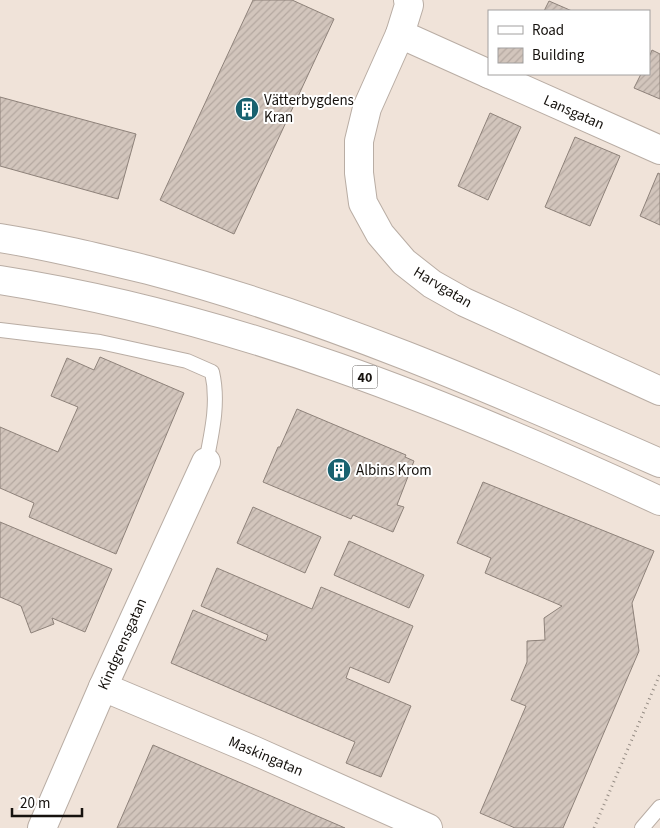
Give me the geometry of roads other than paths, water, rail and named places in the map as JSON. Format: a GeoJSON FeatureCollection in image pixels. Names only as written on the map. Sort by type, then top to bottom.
{"type":"FeatureCollection","features":[{"type":"Feature","properties":{"kind":"main road","name":"Harvgatan"},"geometry":{"type":"LineString","coordinates":[[408,0],[400,34],[367,108],[359,141],[359,173],[363,203],[380,234],[404,262],[432,284],[464,302],[660,391]]}},
{"type":"Feature","properties":{"kind":"main road","name":"Lansgatan"},"geometry":{"type":"LineString","coordinates":[[400,34],[488,74]]}},
{"type":"Feature","properties":{"kind":"main road","name":"Lansgatan"},"geometry":{"type":"LineString","coordinates":[[491,75],[660,150]]}},
{"type":"Feature","properties":{"kind":"main road","name":"40"},"geometry":{"type":"LineString","coordinates":[[0,238],[102,258],[193,282],[282,310],[366,339],[453,373],[660,463]]}},
{"type":"Feature","properties":{"kind":"main road","name":"40"},"geometry":{"type":"LineString","coordinates":[[0,280],[58,289],[142,307],[238,334],[314,359],[408,392],[532,444],[660,501]]}},
{"type":"Feature","properties":{"kind":"main road","name":"Kindgrensgatan"},"geometry":{"type":"LineString","coordinates":[[42,828],[103,687],[206,462]]}},
{"type":"Feature","properties":{"kind":"main road","name":"Maskingatan"},"geometry":{"type":"LineString","coordinates":[[103,687],[253,750],[428,828]]}},
{"type":"Feature","properties":{"kind":"lane"},"geometry":{"type":"LineString","coordinates":[[0,330],[100,342],[188,361],[212,372],[216,388],[214,423],[206,462]]}},
{"type":"Feature","properties":{"kind":"lane"},"geometry":{"type":"LineString","coordinates":[[642,828],[660,807]]}},
{"type":"Feature","properties":{"kind":"place","name":"Vätterbygdens Kran"},"geometry":{"type":"Point","coordinates":[247,109]}},
{"type":"Feature","properties":{"kind":"place","name":"Albins Krom"},"geometry":{"type":"Point","coordinates":[339,470]}}]}
